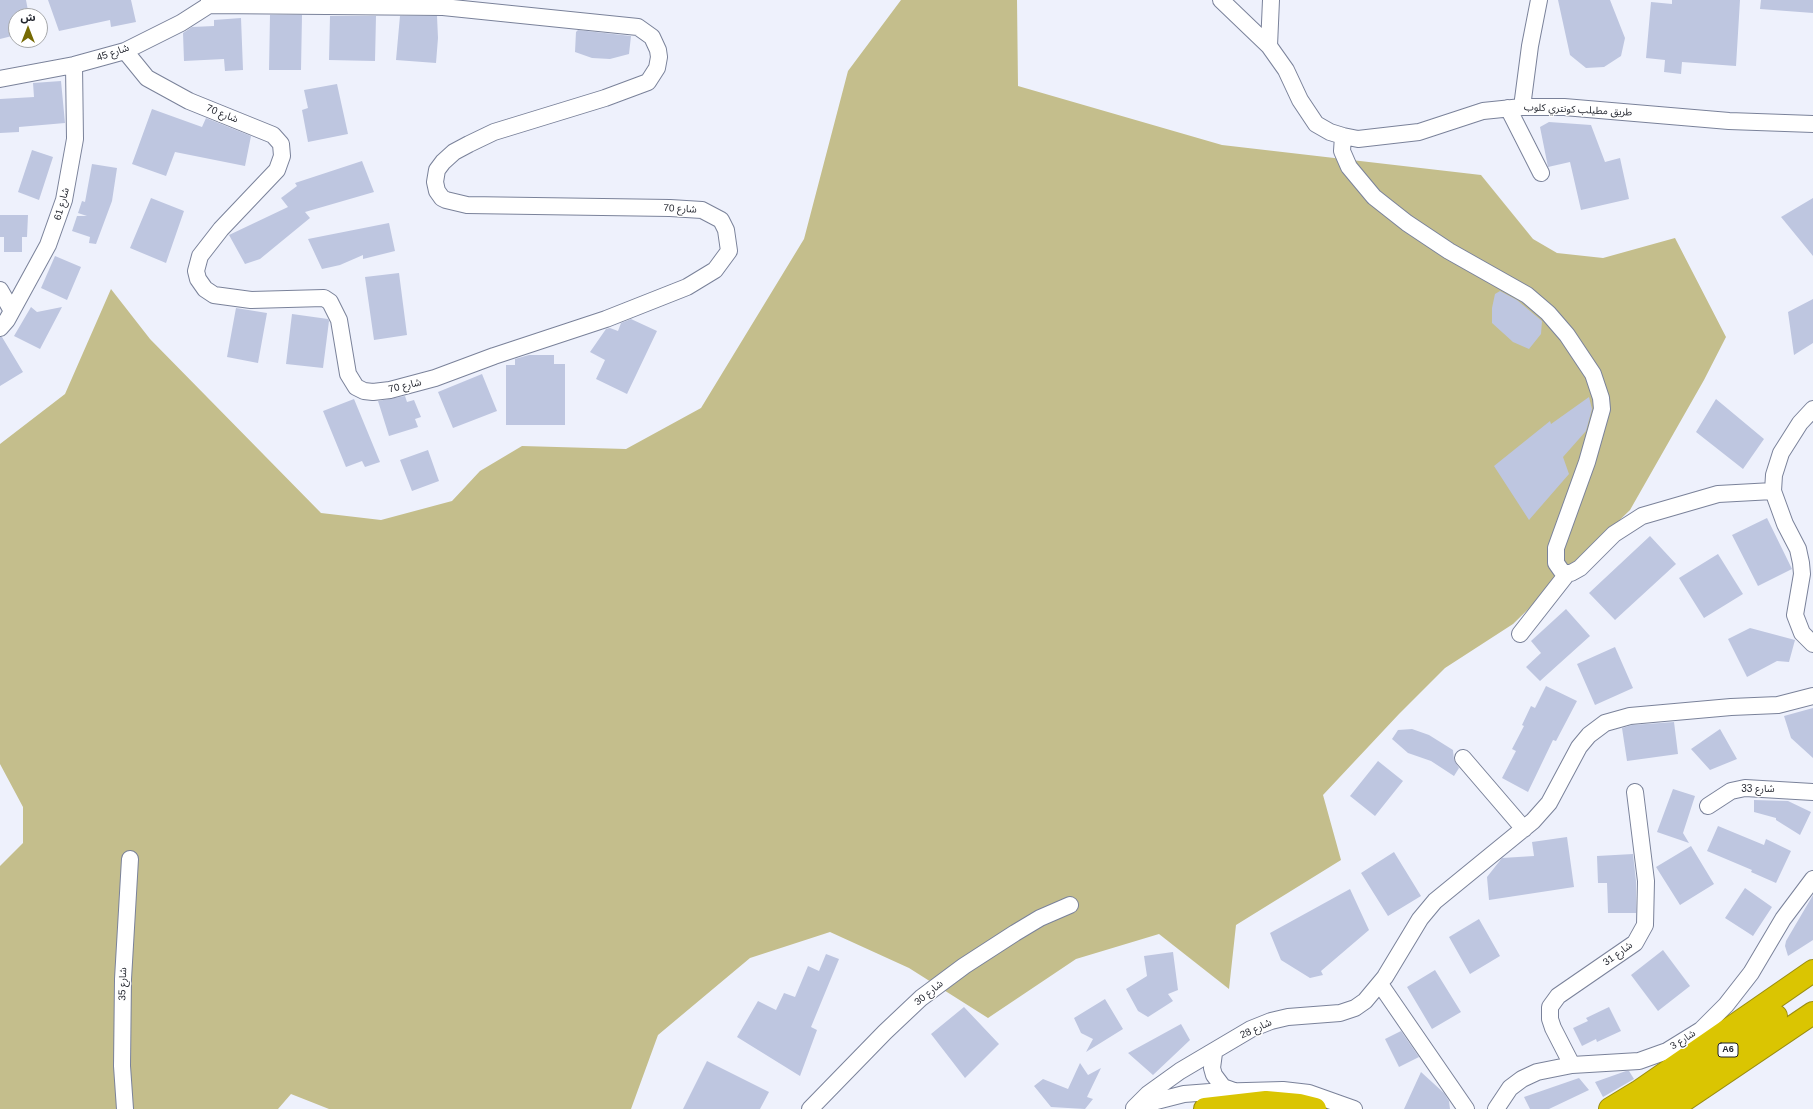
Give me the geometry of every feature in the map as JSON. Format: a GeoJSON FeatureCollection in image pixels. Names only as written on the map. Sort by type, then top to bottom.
{"type":"FeatureCollection","features":[{"type":"Feature","properties":{"kind":"highway"},"geometry":{"type":"LineString","coordinates":[[1610,1109],[1638,1092],[1813,971]]}},
{"type":"Feature","properties":{"kind":"highway","name":"A6"},"geometry":{"type":"LineString","coordinates":[[1641,1109],[1813,990]]}},
{"type":"Feature","properties":{"kind":"highway","name":"A6"},"geometry":{"type":"LineString","coordinates":[[1671,1109],[1813,1013]]}},
{"type":"Feature","properties":{"kind":"highway"},"geometry":{"type":"LineString","coordinates":[[1696,1109],[1780,1048],[1813,1021]]}},
{"type":"Feature","properties":{"kind":"highway"},"geometry":{"type":"LineString","coordinates":[[1205,1109],[1266,1102],[1299,1104],[1315,1109]]}},
{"type":"Feature","properties":{"kind":"street","name":"طريق مطيلب كونتري كلوب"},"geometry":{"type":"LineString","coordinates":[[1221,0],[1269,46],[1286,70],[1310,116],[1316,124],[1330,132],[1343,136],[1358,139],[1419,132],[1482,111],[1515,108],[1564,107],[1729,121],[1813,124]]}},
{"type":"Feature","properties":{"kind":"street"},"geometry":{"type":"LineString","coordinates":[[1269,46],[1271,0]]}},
{"type":"Feature","properties":{"kind":"street"},"geometry":{"type":"LineString","coordinates":[[1539,0],[1515,108],[1541,173]]}},
{"type":"Feature","properties":{"kind":"street","name":"شارع 70"},"geometry":{"type":"LineString","coordinates":[[125,51],[147,78],[153,82],[189,101],[267,132],[273,135],[281,144],[282,156],[276,170],[213,238],[200,256],[196,271],[198,279],[205,288],[214,295],[251,300],[324,298],[330,302],[339,320],[348,374],[356,387],[364,391],[373,392],[390,390],[435,378],[494,356],[606,320],[687,287],[715,270],[729,251],[726,230],[721,220],[702,210],[466,205],[453,203],[442,198],[436,187],[436,175],[443,162],[454,152],[494,132],[642,86],[653,77],[659,57],[652,37],[638,27],[443,4],[212,2]]}},
{"type":"Feature","properties":{"kind":"street","name":"شارع 45"},"geometry":{"type":"LineString","coordinates":[[0,79],[74,66],[125,51],[181,23],[212,2]]}},
{"type":"Feature","properties":{"kind":"street","name":"شارع 61"},"geometry":{"type":"LineString","coordinates":[[0,328],[12,311],[48,245],[64,200],[75,139],[74,66]]}},
{"type":"Feature","properties":{"kind":"street"},"geometry":{"type":"LineString","coordinates":[[1343,136],[1342,151],[1349,167],[1374,197],[1407,223],[1449,251],[1527,295],[1548,313],[1567,336],[1593,374],[1601,398],[1602,409],[1587,462],[1556,548],[1555,559],[1557,566],[1563,573],[1567,574]]}},
{"type":"Feature","properties":{"kind":"street"},"geometry":{"type":"LineString","coordinates":[[0,290],[12,311]]}},
{"type":"Feature","properties":{"kind":"street"},"geometry":{"type":"LineString","coordinates":[[1813,409],[1800,423],[1781,452],[1774,475],[1773,492],[1785,524],[1798,549],[1801,563],[1802,574],[1795,615],[1802,633],[1813,644]]}},
{"type":"Feature","properties":{"kind":"street"},"geometry":{"type":"LineString","coordinates":[[1520,634],[1567,574],[1580,568],[1614,534],[1642,516],[1718,494],[1773,492]]}},
{"type":"Feature","properties":{"kind":"street","name":"شارع 28"},"geometry":{"type":"LineString","coordinates":[[1132,1108],[1148,1094],[1175,1075],[1251,1029],[1271,1021],[1288,1017],[1340,1013],[1356,1008],[1365,1001],[1383,980],[1410,933],[1435,901],[1524,829],[1549,803],[1579,747],[1589,735],[1605,723],[1630,716],[1731,707],[1778,705],[1813,696]]}},
{"type":"Feature","properties":{"kind":"street"},"geometry":{"type":"LineString","coordinates":[[1463,758],[1524,829]]}},
{"type":"Feature","properties":{"kind":"street","name":"شارع 33"},"geometry":{"type":"LineString","coordinates":[[1708,806],[1731,790],[1745,788],[1813,792]]}},
{"type":"Feature","properties":{"kind":"street","name":"شارع 31"},"geometry":{"type":"LineString","coordinates":[[1572,1065],[1553,1028],[1550,1019],[1550,1006],[1558,996],[1635,943],[1646,925],[1646,881],[1635,792]]}},
{"type":"Feature","properties":{"kind":"street","name":"شارع 35"},"geometry":{"type":"LineString","coordinates":[[125,1109],[122,1066],[123,979],[130,859]]}},
{"type":"Feature","properties":{"kind":"street","name":"شارع 3"},"geometry":{"type":"LineString","coordinates":[[1496,1109],[1510,1088],[1522,1079],[1537,1072],[1572,1065],[1639,1061],[1667,1051],[1701,1030],[1726,1005],[1751,973],[1783,919],[1812,877]]}},
{"type":"Feature","properties":{"kind":"street","name":"شارع 30"},"geometry":{"type":"LineString","coordinates":[[810,1109],[885,1032],[922,998],[964,966],[1015,932],[1040,918],[1070,905]]}},
{"type":"Feature","properties":{"kind":"street"},"geometry":{"type":"LineString","coordinates":[[1383,980],[1466,1109]]}},
{"type":"Feature","properties":{"kind":"street"},"geometry":{"type":"LineString","coordinates":[[1214,1052],[1212,1068],[1217,1082],[1229,1090],[1236,1092]]}},
{"type":"Feature","properties":{"kind":"street"},"geometry":{"type":"LineString","coordinates":[[1132,1108],[1158,1099],[1184,1094],[1296,1091],[1335,1101],[1354,1109]]}},
{"type":"Feature","properties":{"kind":"shaded area"},"geometry":{"type":"Polygon","coordinates":[[[901,0],[1017,0],[1018,86],[1222,145],[1481,175],[1533,239],[1557,253],[1603,258],[1675,238],[1726,337],[1704,380],[1630,510],[1513,624],[1445,668],[1399,714],[1323,795],[1341,860],[1236,925],[1229,989],[1159,934],[1076,959],[988,1018],[909,968],[830,932],[750,958],[658,1035],[631,1109],[329,1109],[291,1094],[278,1109],[0,1109],[0,866],[23,843],[23,807],[0,764],[0,444],[65,394],[111,289],[150,339],[321,513],[381,520],[452,501],[480,471],[522,446],[626,449],[701,408],[804,239],[848,71],[901,0]]]}},
{"type":"Feature","properties":{"kind":"building"},"geometry":{"type":"Polygon","coordinates":[[[0,0],[26,0],[28,8],[8,8],[8,37],[0,39],[0,0]]]}},
{"type":"Feature","properties":{"kind":"building"},"geometry":{"type":"Polygon","coordinates":[[[48,0],[131,0],[136,22],[111,27],[110,20],[59,31],[48,0]]]}},
{"type":"Feature","properties":{"kind":"building"},"geometry":{"type":"Polygon","coordinates":[[[1558,0],[1610,0],[1625,38],[1621,56],[1604,67],[1586,68],[1570,55],[1558,0]]]}},
{"type":"Feature","properties":{"kind":"building"},"geometry":{"type":"Polygon","coordinates":[[[1672,0],[1740,0],[1736,66],[1682,62],[1681,74],[1664,72],[1665,60],[1646,58],[1651,2],[1672,4],[1672,0]]]}},
{"type":"Feature","properties":{"kind":"building"},"geometry":{"type":"Polygon","coordinates":[[[1761,0],[1813,0],[1813,13],[1760,9],[1761,0]]]}},
{"type":"Feature","properties":{"kind":"building"},"geometry":{"type":"Polygon","coordinates":[[[270,15],[302,15],[301,70],[269,70],[270,15]]]}},
{"type":"Feature","properties":{"kind":"building"},"geometry":{"type":"Polygon","coordinates":[[[330,16],[376,16],[375,61],[329,60],[330,16]]]}},
{"type":"Feature","properties":{"kind":"building"},"geometry":{"type":"Polygon","coordinates":[[[400,16],[437,16],[438,38],[436,63],[396,60],[400,16]]]}},
{"type":"Feature","properties":{"kind":"building"},"geometry":{"type":"Polygon","coordinates":[[[241,18],[243,70],[225,71],[224,59],[184,61],[183,33],[192,27],[214,26],[214,20],[241,18]]]}},
{"type":"Feature","properties":{"kind":"building"},"geometry":{"type":"Polygon","coordinates":[[[578,30],[631,36],[629,54],[610,59],[592,58],[575,52],[576,32],[578,30]]]}},
{"type":"Feature","properties":{"kind":"building"},"geometry":{"type":"Polygon","coordinates":[[[61,81],[65,123],[19,127],[19,132],[0,133],[0,99],[34,97],[33,83],[61,81]]]}},
{"type":"Feature","properties":{"kind":"building"},"geometry":{"type":"Polygon","coordinates":[[[337,84],[348,134],[308,142],[302,110],[308,108],[304,90],[337,84]]]}},
{"type":"Feature","properties":{"kind":"building"},"geometry":{"type":"Polygon","coordinates":[[[152,109],[202,127],[206,118],[251,136],[245,166],[175,152],[166,176],[132,164],[152,109]]]}},
{"type":"Feature","properties":{"kind":"building"},"geometry":{"type":"Polygon","coordinates":[[[1549,122],[1591,125],[1605,162],[1620,158],[1629,199],[1581,210],[1570,162],[1548,167],[1540,127],[1549,122]]]}},
{"type":"Feature","properties":{"kind":"building"},"geometry":{"type":"Polygon","coordinates":[[[32,150],[53,157],[39,200],[18,192],[32,150]]]}},
{"type":"Feature","properties":{"kind":"building"},"geometry":{"type":"Polygon","coordinates":[[[362,161],[374,192],[305,212],[310,218],[260,259],[245,264],[229,235],[288,207],[281,198],[297,186],[295,183],[362,161]]]}},
{"type":"Feature","properties":{"kind":"building"},"geometry":{"type":"Polygon","coordinates":[[[92,164],[117,168],[112,201],[96,244],[89,243],[90,237],[72,231],[77,216],[87,216],[78,213],[82,201],[85,202],[92,164]]]}},
{"type":"Feature","properties":{"kind":"building"},"geometry":{"type":"Polygon","coordinates":[[[151,198],[184,211],[166,263],[130,248],[151,198]]]}},
{"type":"Feature","properties":{"kind":"building"},"geometry":{"type":"Polygon","coordinates":[[[1813,198],[1813,256],[1781,217],[1813,198]]]}},
{"type":"Feature","properties":{"kind":"building"},"geometry":{"type":"Polygon","coordinates":[[[0,215],[28,215],[27,237],[22,237],[22,252],[4,252],[4,237],[0,237],[0,215]]]}},
{"type":"Feature","properties":{"kind":"building"},"geometry":{"type":"Polygon","coordinates":[[[389,223],[395,251],[363,259],[363,255],[340,265],[322,269],[308,239],[389,223]]]}},
{"type":"Feature","properties":{"kind":"building"},"geometry":{"type":"Polygon","coordinates":[[[55,256],[81,267],[67,300],[41,288],[55,256]]]}},
{"type":"Feature","properties":{"kind":"building"},"geometry":{"type":"Polygon","coordinates":[[[399,273],[407,335],[374,340],[365,277],[399,273]]]}},
{"type":"Feature","properties":{"kind":"building"},"geometry":{"type":"Polygon","coordinates":[[[1500,291],[1517,300],[1542,321],[1541,334],[1529,349],[1513,342],[1492,323],[1492,308],[1495,294],[1500,291]]]}},
{"type":"Feature","properties":{"kind":"building"},"geometry":{"type":"Polygon","coordinates":[[[1813,299],[1813,343],[1794,355],[1788,312],[1813,299]]]}},
{"type":"Feature","properties":{"kind":"building"},"geometry":{"type":"Polygon","coordinates":[[[31,307],[37,312],[62,307],[40,349],[14,336],[31,307]]]}},
{"type":"Feature","properties":{"kind":"building"},"geometry":{"type":"Polygon","coordinates":[[[236,308],[267,313],[258,363],[227,357],[236,308]]]}},
{"type":"Feature","properties":{"kind":"building"},"geometry":{"type":"Polygon","coordinates":[[[292,314],[328,319],[323,368],[286,364],[292,314]]]}},
{"type":"Feature","properties":{"kind":"building"},"geometry":{"type":"Polygon","coordinates":[[[631,319],[657,331],[627,394],[596,379],[605,360],[590,352],[606,329],[610,328],[618,331],[621,323],[631,319]]]}},
{"type":"Feature","properties":{"kind":"building"},"geometry":{"type":"Polygon","coordinates":[[[0,337],[2,337],[23,372],[0,386],[0,337]]]}},
{"type":"Feature","properties":{"kind":"building"},"geometry":{"type":"Polygon","coordinates":[[[529,355],[554,355],[554,364],[565,364],[565,425],[506,425],[506,365],[515,365],[515,359],[529,355]]]}},
{"type":"Feature","properties":{"kind":"building"},"geometry":{"type":"Polygon","coordinates":[[[482,374],[497,411],[453,428],[438,392],[482,374]]]}},
{"type":"Feature","properties":{"kind":"building"},"geometry":{"type":"Polygon","coordinates":[[[405,396],[407,402],[414,400],[421,417],[415,419],[418,427],[389,436],[378,401],[405,396]]]}},
{"type":"Feature","properties":{"kind":"building"},"geometry":{"type":"Polygon","coordinates":[[[1589,397],[1592,409],[1586,431],[1563,457],[1569,474],[1529,520],[1494,466],[1550,421],[1551,424],[1589,397]]]}},
{"type":"Feature","properties":{"kind":"building"},"geometry":{"type":"Polygon","coordinates":[[[354,399],[380,462],[365,467],[362,461],[346,467],[323,411],[354,399]]]}},
{"type":"Feature","properties":{"kind":"building"},"geometry":{"type":"Polygon","coordinates":[[[1716,399],[1764,439],[1743,469],[1696,432],[1716,399]]]}},
{"type":"Feature","properties":{"kind":"building"},"geometry":{"type":"Polygon","coordinates":[[[428,450],[439,481],[412,491],[400,460],[428,450]]]}},
{"type":"Feature","properties":{"kind":"building"},"geometry":{"type":"Polygon","coordinates":[[[1767,518],[1792,569],[1758,586],[1732,535],[1767,518]]]}},
{"type":"Feature","properties":{"kind":"building"},"geometry":{"type":"Polygon","coordinates":[[[1650,536],[1676,564],[1615,620],[1589,593],[1650,536]]]}},
{"type":"Feature","properties":{"kind":"building"},"geometry":{"type":"Polygon","coordinates":[[[1718,554],[1743,594],[1704,618],[1679,578],[1718,554]]]}},
{"type":"Feature","properties":{"kind":"building"},"geometry":{"type":"Polygon","coordinates":[[[1566,609],[1590,636],[1540,681],[1526,667],[1541,653],[1531,641],[1566,609]]]}},
{"type":"Feature","properties":{"kind":"building"},"geometry":{"type":"Polygon","coordinates":[[[1750,628],[1795,640],[1789,662],[1777,661],[1747,677],[1728,639],[1750,628]]]}},
{"type":"Feature","properties":{"kind":"building"},"geometry":{"type":"Polygon","coordinates":[[[1615,647],[1633,688],[1595,705],[1577,664],[1615,647]]]}},
{"type":"Feature","properties":{"kind":"building"},"geometry":{"type":"Polygon","coordinates":[[[1546,686],[1577,701],[1556,741],[1553,740],[1528,792],[1502,778],[1516,751],[1512,749],[1524,726],[1522,725],[1531,706],[1535,708],[1546,686]]]}},
{"type":"Feature","properties":{"kind":"building"},"geometry":{"type":"Polygon","coordinates":[[[1813,708],[1813,758],[1791,738],[1784,716],[1813,708]]]}},
{"type":"Feature","properties":{"kind":"building"},"geometry":{"type":"Polygon","coordinates":[[[1674,722],[1678,754],[1627,761],[1622,728],[1632,725],[1674,722]]]}},
{"type":"Feature","properties":{"kind":"building"},"geometry":{"type":"Polygon","coordinates":[[[1412,729],[1429,735],[1453,750],[1454,760],[1459,768],[1454,776],[1431,761],[1408,753],[1392,739],[1398,730],[1412,729]]]}},
{"type":"Feature","properties":{"kind":"building"},"geometry":{"type":"Polygon","coordinates":[[[1720,729],[1737,759],[1710,770],[1691,749],[1720,729]]]}},
{"type":"Feature","properties":{"kind":"building"},"geometry":{"type":"Polygon","coordinates":[[[1378,761],[1403,781],[1375,816],[1350,796],[1378,761]]]}},
{"type":"Feature","properties":{"kind":"building"},"geometry":{"type":"Polygon","coordinates":[[[1673,789],[1695,796],[1683,833],[1689,843],[1657,832],[1673,789]]]}},
{"type":"Feature","properties":{"kind":"building"},"geometry":{"type":"Polygon","coordinates":[[[1754,800],[1788,801],[1811,812],[1800,835],[1776,820],[1776,818],[1754,812],[1754,800]]]}},
{"type":"Feature","properties":{"kind":"building"},"geometry":{"type":"Polygon","coordinates":[[[1718,826],[1764,845],[1766,839],[1791,851],[1776,883],[1751,872],[1752,870],[1707,851],[1718,826]]]}},
{"type":"Feature","properties":{"kind":"building"},"geometry":{"type":"Polygon","coordinates":[[[1567,837],[1574,887],[1489,900],[1487,877],[1502,858],[1534,856],[1532,842],[1567,837]]]}},
{"type":"Feature","properties":{"kind":"building"},"geometry":{"type":"Polygon","coordinates":[[[1691,846],[1714,884],[1680,905],[1656,867],[1691,846]]]}},
{"type":"Feature","properties":{"kind":"building"},"geometry":{"type":"Polygon","coordinates":[[[1394,852],[1421,896],[1388,916],[1361,873],[1394,852]]]}},
{"type":"Feature","properties":{"kind":"building"},"geometry":{"type":"Polygon","coordinates":[[[1633,854],[1636,881],[1636,913],[1608,913],[1607,883],[1598,883],[1597,856],[1633,854]]]}},
{"type":"Feature","properties":{"kind":"building"},"geometry":{"type":"Polygon","coordinates":[[[1745,888],[1772,907],[1753,936],[1725,918],[1745,888]]]}},
{"type":"Feature","properties":{"kind":"building"},"geometry":{"type":"Polygon","coordinates":[[[1350,889],[1369,930],[1321,971],[1323,975],[1310,978],[1281,960],[1270,933],[1350,889]]]}},
{"type":"Feature","properties":{"kind":"building"},"geometry":{"type":"Polygon","coordinates":[[[1813,895],[1813,940],[1788,956],[1785,946],[1786,941],[1813,895]]]}},
{"type":"Feature","properties":{"kind":"building"},"geometry":{"type":"Polygon","coordinates":[[[1479,919],[1500,956],[1470,974],[1449,937],[1479,919]]]}},
{"type":"Feature","properties":{"kind":"building"},"geometry":{"type":"Polygon","coordinates":[[[1663,950],[1690,986],[1658,1011],[1631,975],[1663,950]]]}},
{"type":"Feature","properties":{"kind":"building"},"geometry":{"type":"Polygon","coordinates":[[[1173,952],[1178,990],[1168,994],[1173,1001],[1148,1017],[1138,1011],[1126,989],[1147,976],[1144,956],[1173,952]]]}},
{"type":"Feature","properties":{"kind":"building"},"geometry":{"type":"Polygon","coordinates":[[[826,954],[839,959],[811,1027],[817,1030],[800,1076],[737,1037],[758,1001],[776,1010],[784,993],[795,997],[808,966],[819,971],[826,954]]]}},
{"type":"Feature","properties":{"kind":"building"},"geometry":{"type":"Polygon","coordinates":[[[1435,970],[1461,1012],[1432,1029],[1407,987],[1435,970]]]}},
{"type":"Feature","properties":{"kind":"building"},"geometry":{"type":"Polygon","coordinates":[[[1105,999],[1123,1029],[1086,1052],[1093,1039],[1081,1033],[1074,1018],[1105,999]]]}},
{"type":"Feature","properties":{"kind":"building"},"geometry":{"type":"Polygon","coordinates":[[[964,1007],[999,1044],[965,1078],[931,1034],[964,1007]]]}},
{"type":"Feature","properties":{"kind":"building"},"geometry":{"type":"Polygon","coordinates":[[[1609,1007],[1621,1031],[1597,1042],[1596,1039],[1582,1046],[1573,1028],[1588,1021],[1586,1018],[1609,1007]]]}},
{"type":"Feature","properties":{"kind":"building"},"geometry":{"type":"Polygon","coordinates":[[[1181,1024],[1190,1040],[1153,1075],[1128,1053],[1181,1024]]]}},
{"type":"Feature","properties":{"kind":"building"},"geometry":{"type":"Polygon","coordinates":[[[1401,1031],[1419,1057],[1399,1067],[1385,1039],[1401,1031]]]}},
{"type":"Feature","properties":{"kind":"building"},"geometry":{"type":"Polygon","coordinates":[[[707,1061],[769,1092],[760,1109],[683,1109],[707,1061]]]}},
{"type":"Feature","properties":{"kind":"building"},"geometry":{"type":"Polygon","coordinates":[[[1080,1063],[1088,1075],[1101,1068],[1087,1097],[1093,1099],[1085,1109],[1051,1107],[1034,1086],[1043,1079],[1068,1089],[1080,1063]]]}},
{"type":"Feature","properties":{"kind":"building"},"geometry":{"type":"Polygon","coordinates":[[[1629,1071],[1634,1079],[1603,1097],[1595,1082],[1629,1071]]]}},
{"type":"Feature","properties":{"kind":"building"},"geometry":{"type":"Polygon","coordinates":[[[1421,1072],[1444,1093],[1449,1101],[1450,1109],[1404,1109],[1421,1072]]]}},
{"type":"Feature","properties":{"kind":"building"},"geometry":{"type":"Polygon","coordinates":[[[1579,1078],[1589,1090],[1549,1109],[1530,1109],[1524,1097],[1579,1078]]]}}]}
